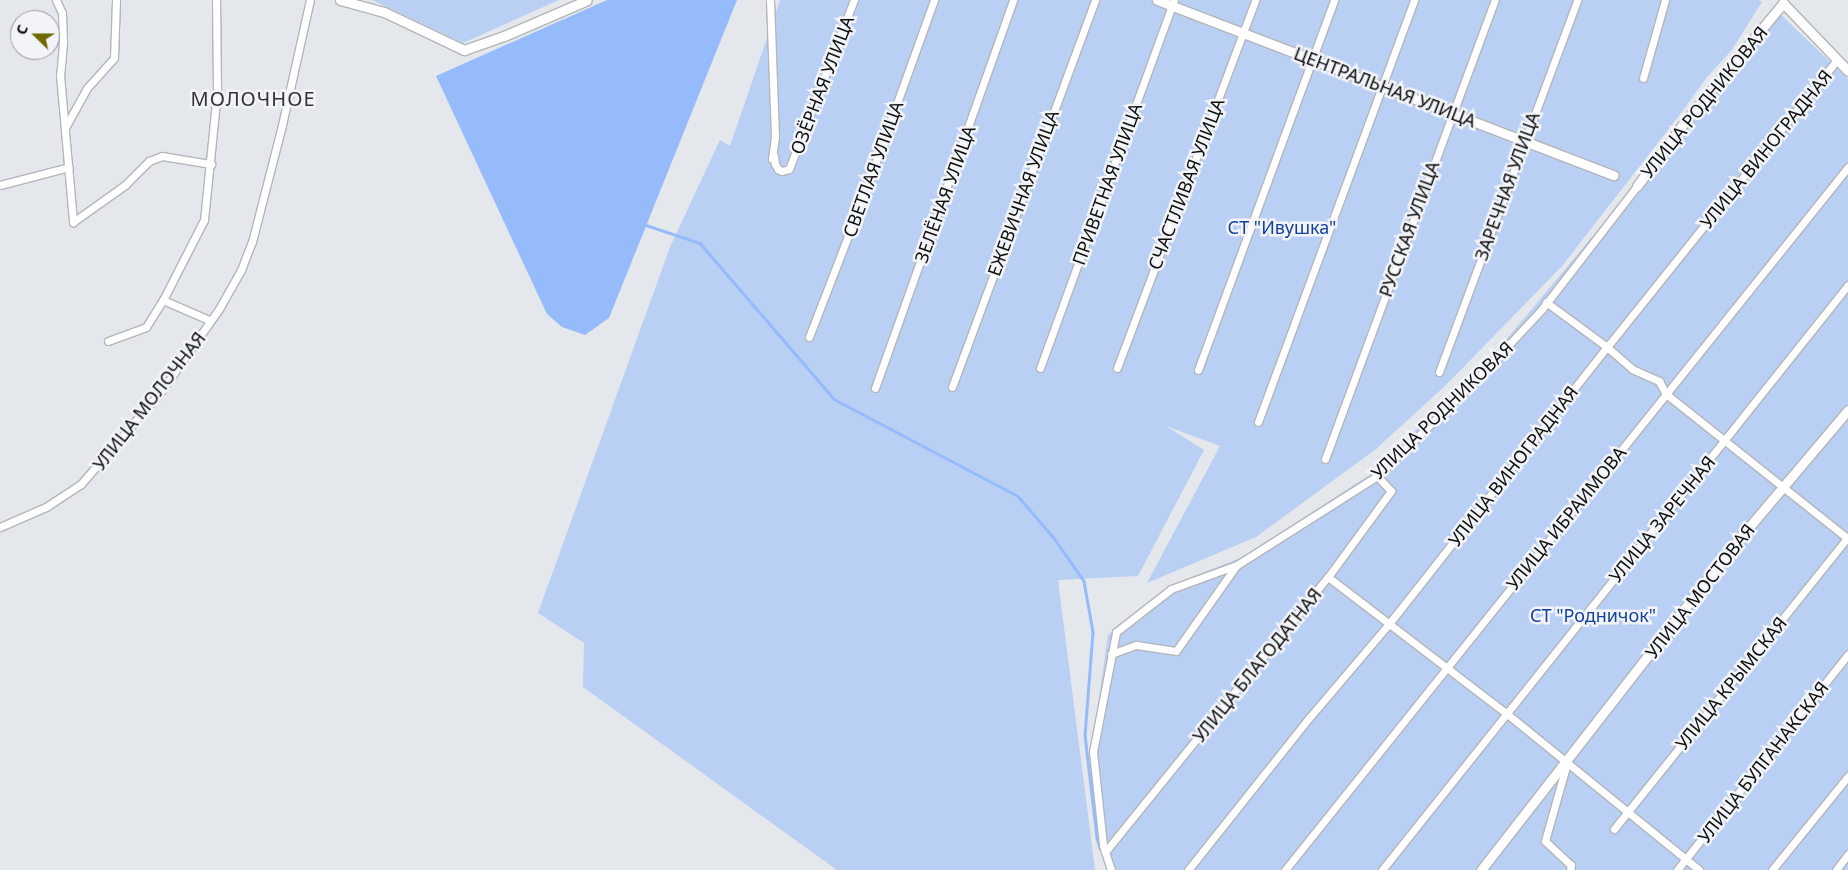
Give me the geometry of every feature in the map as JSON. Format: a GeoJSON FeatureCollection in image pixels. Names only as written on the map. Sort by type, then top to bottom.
{"type":"FeatureCollection","features":[{"type":"Feature","properties":{"kind":"street"},"geometry":{"type":"LineString","coordinates":[[56,0],[62,13],[63,43],[60,75],[73,222],[125,185],[149,162],[162,156],[211,164]]}},
{"type":"Feature","properties":{"kind":"street"},"geometry":{"type":"LineString","coordinates":[[65,126],[87,88],[114,58],[116,0]]}},
{"type":"Feature","properties":{"kind":"street"},"geometry":{"type":"LineString","coordinates":[[108,341],[146,327],[163,300],[204,220],[217,91],[216,0]]}},
{"type":"Feature","properties":{"kind":"street","name":"УЛИЦА МОЛОЧНАЯ"},"geometry":{"type":"LineString","coordinates":[[0,527],[46,507],[82,484],[162,390],[211,321],[241,270],[252,242],[282,125],[310,0]]}},
{"type":"Feature","properties":{"kind":"street"},"geometry":{"type":"LineString","coordinates":[[340,0],[384,12],[464,50],[504,36],[587,0]]}},
{"type":"Feature","properties":{"kind":"street"},"geometry":{"type":"LineString","coordinates":[[770,0],[774,156],[770,165]]}},
{"type":"Feature","properties":{"kind":"street","name":"ОЗЁРНАЯ УЛИЦА"},"geometry":{"type":"LineString","coordinates":[[774,156],[778,169],[782,171],[789,169],[854,0]]}},
{"type":"Feature","properties":{"kind":"street","name":"СВЕТЛАЯ УЛИЦА"},"geometry":{"type":"LineString","coordinates":[[809,337],[866,189],[934,0]]}},
{"type":"Feature","properties":{"kind":"street","name":"ЗЕЛЁНАЯ УЛИЦА"},"geometry":{"type":"LineString","coordinates":[[874,388],[1013,0]]}},
{"type":"Feature","properties":{"kind":"street","name":"ЕЖЕВИЧНАЯ УЛИЦА"},"geometry":{"type":"LineString","coordinates":[[952,386],[1094,0]]}},
{"type":"Feature","properties":{"kind":"street","name":"ЦЕНТРАЛЬНАЯ УЛИЦА"},"geometry":{"type":"LineString","coordinates":[[1157,0],[1172,3],[1242,33],[1614,174]]}},
{"type":"Feature","properties":{"kind":"street","name":"СЧАСТЛИВАЯ УЛИЦА"},"geometry":{"type":"LineString","coordinates":[[1117,368],[1255,0]]}},
{"type":"Feature","properties":{"kind":"street"},"geometry":{"type":"LineString","coordinates":[[1198,370],[1334,0]]}},
{"type":"Feature","properties":{"kind":"street"},"geometry":{"type":"LineString","coordinates":[[1258,422],[1414,0]]}},
{"type":"Feature","properties":{"kind":"street","name":"РУССКАЯ УЛИЦА"},"geometry":{"type":"LineString","coordinates":[[1325,459],[1495,0]]}},
{"type":"Feature","properties":{"kind":"street","name":"ЗАРЕЧНАЯ УЛИЦА"},"geometry":{"type":"LineString","coordinates":[[1439,372],[1577,0]]}},
{"type":"Feature","properties":{"kind":"street"},"geometry":{"type":"LineString","coordinates":[[1643,78],[1664,0]]}},
{"type":"Feature","properties":{"kind":"street"},"geometry":{"type":"LineString","coordinates":[[1782,1],[1848,71]]}},
{"type":"Feature","properties":{"kind":"street","name":"УЛИЦА РОДНИКОВАЯ"},"geometry":{"type":"LineString","coordinates":[[1111,870],[1105,852],[1093,752],[1116,632],[1171,588],[1236,565],[1377,476],[1470,386],[1546,302],[1683,124],[1782,1]]}},
{"type":"Feature","properties":{"kind":"street","name":"ПРИВЕТНАЯ УЛИЦА"},"geometry":{"type":"LineString","coordinates":[[1040,368],[1172,3]]}},
{"type":"Feature","properties":{"kind":"street","name":"УЛИЦА ВИНОГРАДНАЯ"},"geometry":{"type":"LineString","coordinates":[[1188,870],[1309,718],[1388,624],[1837,60]]}},
{"type":"Feature","properties":{"kind":"street"},"geometry":{"type":"LineString","coordinates":[[0,185],[69,167]]}},
{"type":"Feature","properties":{"kind":"street","name":"УЛИЦА ИБРАИМОВА"},"geometry":{"type":"LineString","coordinates":[[1285,870],[1848,167]]}},
{"type":"Feature","properties":{"kind":"street","name":"УЛИЦА ЗАРЕЧНАЯ"},"geometry":{"type":"LineString","coordinates":[[1382,870],[1848,285]]}},
{"type":"Feature","properties":{"kind":"street"},"geometry":{"type":"LineString","coordinates":[[163,300],[211,321]]}},
{"type":"Feature","properties":{"kind":"street"},"geometry":{"type":"LineString","coordinates":[[1546,302],[1607,347],[1632,369],[1659,381],[1666,394],[1848,538]]}},
{"type":"Feature","properties":{"kind":"street","name":"УЛИЦА МОСТОВАЯ"},"geometry":{"type":"LineString","coordinates":[[1481,870],[1567,763],[1739,538],[1848,410]]}},
{"type":"Feature","properties":{"kind":"street","name":"УЛИЦА БЛАГОДАТНАЯ"},"geometry":{"type":"LineString","coordinates":[[1105,852],[1328,578],[1391,491],[1377,476]]}},
{"type":"Feature","properties":{"kind":"street","name":"УЛИЦА КРЫМСКАЯ"},"geometry":{"type":"LineString","coordinates":[[1614,829],[1848,538]]}},
{"type":"Feature","properties":{"kind":"street"},"geometry":{"type":"LineString","coordinates":[[1111,654],[1136,645],[1176,651],[1236,565]]}},
{"type":"Feature","properties":{"kind":"street"},"geometry":{"type":"LineString","coordinates":[[1328,578],[1506,713],[1699,870]]}},
{"type":"Feature","properties":{"kind":"street","name":"УЛИЦА БУЛГАНАКСКАЯ"},"geometry":{"type":"LineString","coordinates":[[1677,870],[1848,654]]}},
{"type":"Feature","properties":{"kind":"street"},"geometry":{"type":"LineString","coordinates":[[1567,763],[1545,841],[1572,865],[1570,870]]}},
{"type":"Feature","properties":{"kind":"street"},"geometry":{"type":"LineString","coordinates":[[1772,870],[1848,776]]}},
{"type":"Feature","properties":{"kind":"street"},"geometry":{"type":"LineString","coordinates":[[1836,870],[1848,854]]}},
{"type":"Feature","properties":{"kind":"green space"},"geometry":{"type":"Polygon","coordinates":[[[372,0],[559,0],[463,43],[372,0]]]}},
{"type":"Feature","properties":{"kind":"green space","name":"СТ \"Ивушка\""},"geometry":{"type":"Polygon","coordinates":[[[780,0],[1759,0],[1762,2],[1731,51],[1707,77],[1562,266],[1446,385],[1376,449],[1256,537],[1147,583],[1220,446],[1166,426],[1204,450],[1138,576],[1058,580],[1095,870],[837,870],[583,687],[584,643],[538,613],[670,247],[720,140],[730,146],[780,0]]]}},
{"type":"Feature","properties":{"kind":"green space","name":"СТ \"Родничок\""},"geometry":{"type":"Polygon","coordinates":[[[1779,13],[1848,79],[1848,870],[1115,870],[1104,836],[1091,756],[1108,635],[1171,585],[1243,557],[1371,474],[1501,346],[1779,13]]]}},
{"type":"Feature","properties":{"kind":"water"},"geometry":{"type":"Polygon","coordinates":[[[607,0],[737,0],[609,318],[585,335],[562,327],[547,314],[436,76],[607,0]]]}},
{"type":"Feature","properties":{"kind":"waterway"},"geometry":{"type":"LineString","coordinates":[[643,224],[700,243],[834,399],[1018,496],[1054,538],[1084,581],[1093,632],[1085,735],[1097,837],[1100,848]]}},
{"type":"Feature","properties":{"kind":"district","name":"МОЛОЧНОЕ"},"geometry":{"type":"Point","coordinates":[253,98]}}]}
